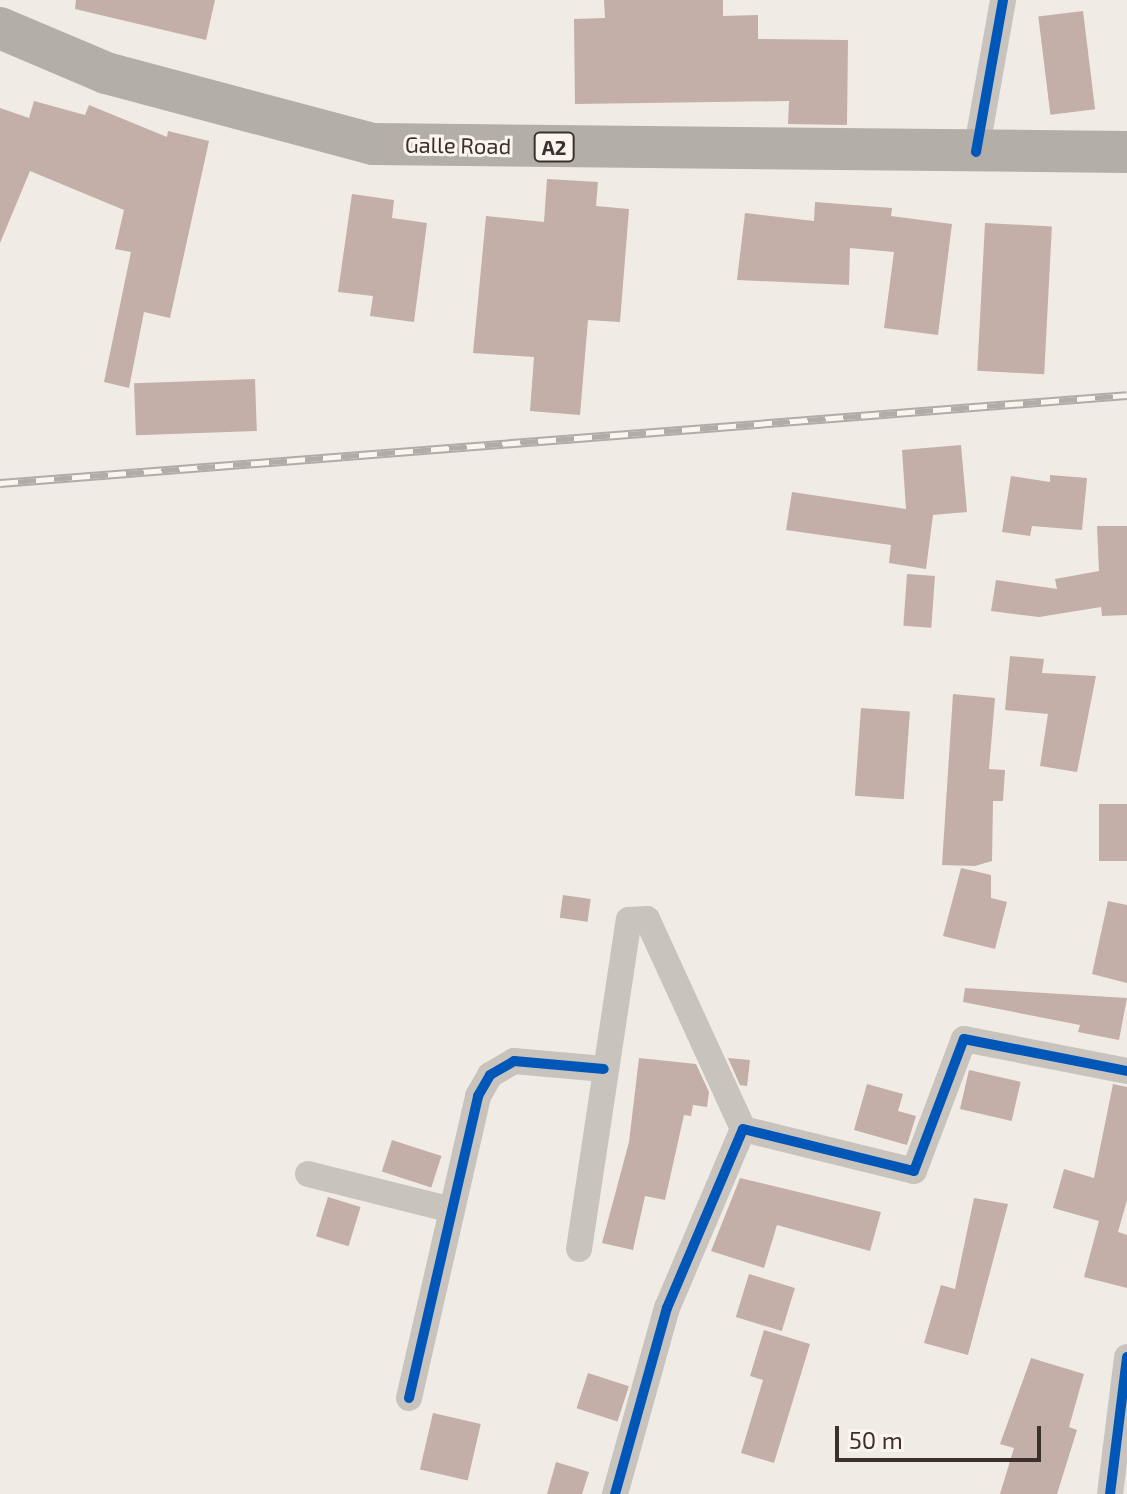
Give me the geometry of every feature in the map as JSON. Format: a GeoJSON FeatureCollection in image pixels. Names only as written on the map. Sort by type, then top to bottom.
{"type":"FeatureCollection","features":[{"type":"Feature","properties":{"kind":"highway","name":"Galle Road"},"geometry":{"type":"LineString","coordinates":[[0,28],[106,73],[373,144],[1127,152]]}},
{"type":"Feature","properties":{"kind":"street"},"geometry":{"type":"LineString","coordinates":[[976,152],[1003,0]]}},
{"type":"Feature","properties":{"kind":"street"},"geometry":{"type":"LineString","coordinates":[[579,1249],[621,942],[629,920],[647,919],[743,1129],[667,1308],[615,1494]]}},
{"type":"Feature","properties":{"kind":"street"},"geometry":{"type":"LineString","coordinates":[[743,1129],[914,1171],[964,1039],[1127,1071]]}},
{"type":"Feature","properties":{"kind":"street"},"geometry":{"type":"LineString","coordinates":[[409,1398],[478,1096],[490,1075],[514,1061],[604,1069]]}},
{"type":"Feature","properties":{"kind":"street"},"geometry":{"type":"LineString","coordinates":[[308,1174],[452,1210]]}},
{"type":"Feature","properties":{"kind":"street"},"geometry":{"type":"LineString","coordinates":[[1110,1494],[1127,1364]]}},
{"type":"Feature","properties":{"kind":"building"},"geometry":{"type":"Polygon","coordinates":[[[76,0],[215,0],[206,40],[75,9],[76,0]]]}},
{"type":"Feature","properties":{"kind":"building"},"geometry":{"type":"Polygon","coordinates":[[[604,0],[723,0],[723,16],[758,15],[758,39],[848,40],[847,125],[788,124],[789,101],[575,104],[574,19],[605,18],[604,0]]]}},
{"type":"Feature","properties":{"kind":"building"},"geometry":{"type":"Polygon","coordinates":[[[1083,11],[1095,109],[1050,115],[1038,16],[1083,11]]]}},
{"type":"Feature","properties":{"kind":"building"},"geometry":{"type":"Polygon","coordinates":[[[34,101],[85,115],[89,105],[167,137],[168,131],[209,141],[170,318],[144,312],[129,388],[104,382],[131,252],[115,249],[124,210],[30,171],[0,243],[0,108],[29,118],[34,101]]]}},
{"type":"Feature","properties":{"kind":"building"},"geometry":{"type":"Polygon","coordinates":[[[547,179],[598,182],[596,206],[629,209],[620,322],[588,320],[580,415],[530,411],[534,357],[473,353],[486,216],[544,222],[547,179]]]}},
{"type":"Feature","properties":{"kind":"building"},"geometry":{"type":"Polygon","coordinates":[[[352,194],[394,200],[392,218],[427,223],[414,322],[370,316],[373,296],[338,292],[352,194]]]}},
{"type":"Feature","properties":{"kind":"building"},"geometry":{"type":"Polygon","coordinates":[[[815,202],[892,208],[891,216],[952,224],[938,335],[884,328],[894,252],[850,248],[849,285],[737,280],[745,213],[814,221],[815,202]]]}},
{"type":"Feature","properties":{"kind":"building"},"geometry":{"type":"Polygon","coordinates":[[[985,223],[1052,227],[1044,374],[977,371],[985,223]]]}},
{"type":"Feature","properties":{"kind":"building"},"geometry":{"type":"Polygon","coordinates":[[[255,379],[257,431],[136,435],[134,383],[255,379]]]}},
{"type":"Feature","properties":{"kind":"building"},"geometry":{"type":"Polygon","coordinates":[[[961,445],[967,512],[933,515],[926,569],[889,563],[891,545],[786,530],[792,492],[906,509],[902,450],[961,445]]]}},
{"type":"Feature","properties":{"kind":"building"},"geometry":{"type":"Polygon","coordinates":[[[1050,475],[1087,478],[1082,530],[1032,526],[1030,536],[1002,532],[1011,476],[1050,482],[1050,475]]]}},
{"type":"Feature","properties":{"kind":"building"},"geometry":{"type":"Polygon","coordinates":[[[1097,526],[1127,526],[1127,615],[1102,616],[1101,607],[1039,617],[991,611],[996,580],[1057,589],[1055,579],[1099,571],[1097,526]]]}},
{"type":"Feature","properties":{"kind":"building"},"geometry":{"type":"Polygon","coordinates":[[[907,574],[935,576],[931,628],[903,626],[907,574]]]}},
{"type":"Feature","properties":{"kind":"building"},"geometry":{"type":"Polygon","coordinates":[[[1010,656],[1044,659],[1042,673],[1096,676],[1077,772],[1040,766],[1048,714],[1005,710],[1010,656]]]}},
{"type":"Feature","properties":{"kind":"building"},"geometry":{"type":"Polygon","coordinates":[[[953,694],[995,698],[989,769],[1005,770],[1003,801],[993,801],[992,861],[975,866],[942,865],[953,694]]]}},
{"type":"Feature","properties":{"kind":"building"},"geometry":{"type":"Polygon","coordinates":[[[861,708],[910,711],[904,799],[855,796],[861,708]]]}},
{"type":"Feature","properties":{"kind":"building"},"geometry":{"type":"Polygon","coordinates":[[[1099,804],[1127,804],[1127,861],[1099,861],[1099,804]]]}},
{"type":"Feature","properties":{"kind":"building"},"geometry":{"type":"Polygon","coordinates":[[[961,868],[991,875],[991,898],[1007,902],[995,949],[943,936],[961,868]]]}},
{"type":"Feature","properties":{"kind":"building"},"geometry":{"type":"Polygon","coordinates":[[[563,895],[591,899],[588,922],[560,918],[563,895]]]}},
{"type":"Feature","properties":{"kind":"building"},"geometry":{"type":"Polygon","coordinates":[[[1108,901],[1127,905],[1127,983],[1092,974],[1108,901]]]}},
{"type":"Feature","properties":{"kind":"building"},"geometry":{"type":"Polygon","coordinates":[[[965,988],[1127,998],[1119,1040],[1078,1032],[1080,1025],[963,1002],[965,988]]]}},
{"type":"Feature","properties":{"kind":"building"},"geometry":{"type":"Polygon","coordinates":[[[639,1058],[696,1064],[709,1092],[707,1107],[693,1105],[691,1116],[684,1115],[665,1200],[645,1196],[633,1250],[602,1243],[629,1142],[639,1058]]]}},
{"type":"Feature","properties":{"kind":"building"},"geometry":{"type":"Polygon","coordinates":[[[728,1058],[750,1060],[747,1086],[740,1085],[728,1058]]]}},
{"type":"Feature","properties":{"kind":"building"},"geometry":{"type":"Polygon","coordinates":[[[969,1070],[1021,1082],[1012,1121],[960,1109],[969,1070]]]}},
{"type":"Feature","properties":{"kind":"building"},"geometry":{"type":"Polygon","coordinates":[[[867,1084],[903,1094],[898,1111],[916,1116],[907,1145],[854,1130],[867,1084]]]}},
{"type":"Feature","properties":{"kind":"building"},"geometry":{"type":"Polygon","coordinates":[[[1113,1084],[1127,1087],[1127,1200],[1118,1232],[1127,1235],[1127,1288],[1084,1277],[1099,1221],[1053,1208],[1064,1169],[1094,1178],[1113,1084]]]}},
{"type":"Feature","properties":{"kind":"building"},"geometry":{"type":"Polygon","coordinates":[[[392,1140],[441,1156],[431,1187],[382,1171],[392,1140]]]}},
{"type":"Feature","properties":{"kind":"building"},"geometry":{"type":"Polygon","coordinates":[[[740,1178],[881,1212],[870,1251],[777,1225],[764,1268],[711,1251],[740,1178]]]}},
{"type":"Feature","properties":{"kind":"building"},"geometry":{"type":"Polygon","coordinates":[[[328,1197],[361,1207],[349,1246],[316,1236],[328,1197]]]}},
{"type":"Feature","properties":{"kind":"building"},"geometry":{"type":"Polygon","coordinates":[[[974,1198],[1008,1204],[968,1355],[924,1343],[941,1285],[955,1289],[974,1198]]]}},
{"type":"Feature","properties":{"kind":"building"},"geometry":{"type":"Polygon","coordinates":[[[749,1274],[795,1288],[782,1331],[736,1317],[749,1274]]]}},
{"type":"Feature","properties":{"kind":"building"},"geometry":{"type":"Polygon","coordinates":[[[764,1330],[810,1344],[774,1463],[741,1453],[763,1380],[750,1376],[764,1330]]]}},
{"type":"Feature","properties":{"kind":"building"},"geometry":{"type":"Polygon","coordinates":[[[1031,1358],[1084,1374],[1069,1427],[1077,1430],[1057,1494],[1000,1494],[1014,1448],[1000,1444],[1031,1358]]]}},
{"type":"Feature","properties":{"kind":"building"},"geometry":{"type":"Polygon","coordinates":[[[588,1373],[629,1386],[617,1421],[577,1408],[588,1373]]]}},
{"type":"Feature","properties":{"kind":"building"},"geometry":{"type":"Polygon","coordinates":[[[433,1413],[481,1424],[468,1481],[420,1470],[433,1413]]]}},
{"type":"Feature","properties":{"kind":"building"},"geometry":{"type":"Polygon","coordinates":[[[556,1462],[589,1472],[582,1494],[547,1494],[556,1462]]]}},
{"type":"Feature","properties":{"kind":"railway"},"geometry":{"type":"LineString","coordinates":[[0,483],[1127,395]]}},
{"type":"Feature","properties":{"kind":"cycle path"},"geometry":{"type":"LineString","coordinates":[[976,152],[1003,0]]}},
{"type":"Feature","properties":{"kind":"cycle path"},"geometry":{"type":"LineString","coordinates":[[615,1494],[667,1308],[743,1129],[914,1171],[964,1039],[1127,1071]]}},
{"type":"Feature","properties":{"kind":"cycle path"},"geometry":{"type":"LineString","coordinates":[[409,1398],[478,1096],[490,1075],[514,1061],[604,1069]]}},
{"type":"Feature","properties":{"kind":"cycle path"},"geometry":{"type":"LineString","coordinates":[[1110,1494],[1127,1357]]}}]}
